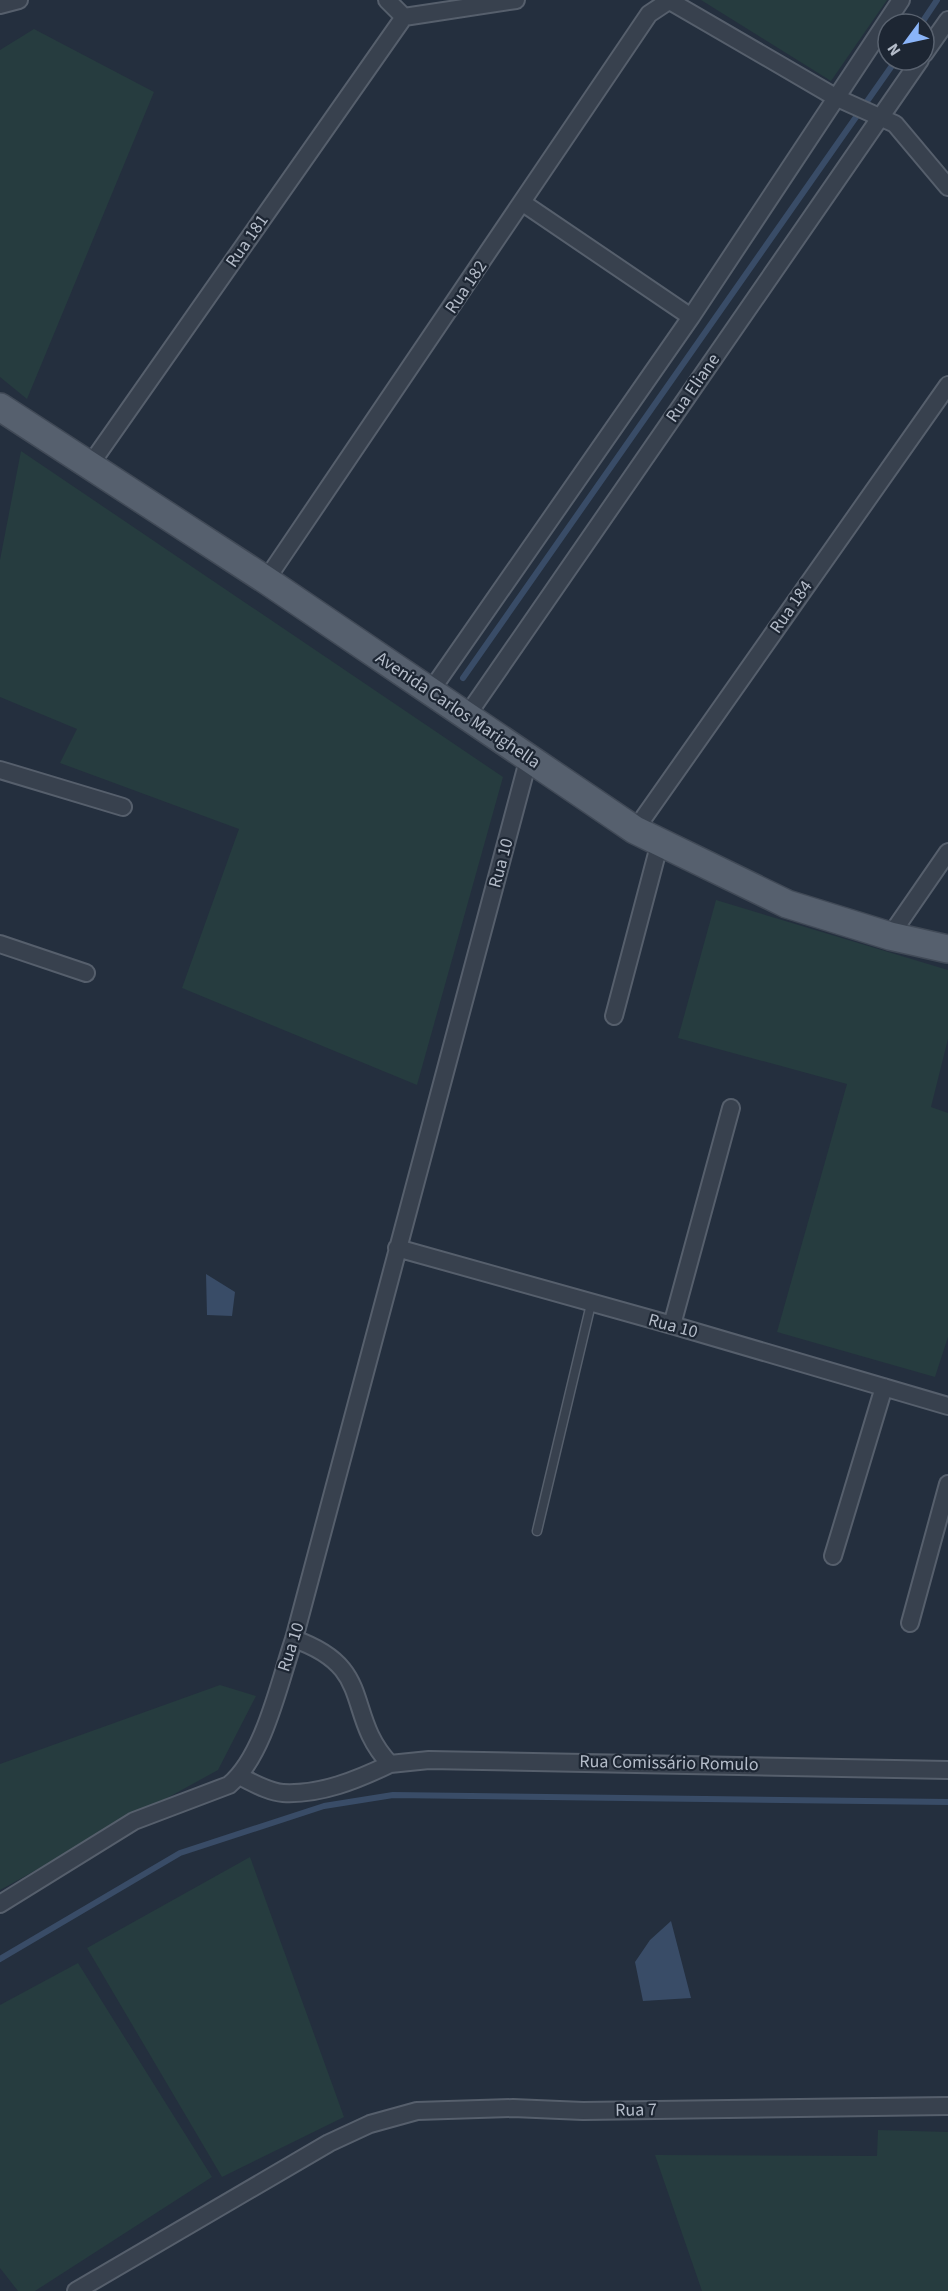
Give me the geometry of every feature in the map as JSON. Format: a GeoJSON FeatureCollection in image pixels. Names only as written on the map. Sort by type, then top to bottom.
{"type":"FeatureCollection","features":[{"type":"Feature","properties":{"kind":"main road","name":"Avenida Carlos Marighella"},"geometry":{"type":"LineString","coordinates":[[0,407],[266,580],[635,830],[787,904],[890,936],[948,949]]}},
{"type":"Feature","properties":{"kind":"street"},"geometry":{"type":"LineString","coordinates":[[0,5],[19,0]]}},
{"type":"Feature","properties":{"kind":"street"},"geometry":{"type":"LineString","coordinates":[[387,0],[404,17],[516,0]]}},
{"type":"Feature","properties":{"kind":"street"},"geometry":{"type":"LineString","coordinates":[[430,692],[691,317],[901,0]]}},
{"type":"Feature","properties":{"kind":"street"},"geometry":{"type":"LineString","coordinates":[[670,1],[835,97],[896,124],[948,188]]}},
{"type":"Feature","properties":{"kind":"street","name":"Rua 182"},"geometry":{"type":"LineString","coordinates":[[266,580],[649,14],[670,1]]}},
{"type":"Feature","properties":{"kind":"street","name":"Rua 181"},"geometry":{"type":"LineString","coordinates":[[90,465],[404,17]]}},
{"type":"Feature","properties":{"kind":"street"},"geometry":{"type":"LineString","coordinates":[[936,37],[948,20]]}},
{"type":"Feature","properties":{"kind":"street","name":"Rua Eliane"},"geometry":{"type":"LineString","coordinates":[[466,717],[912,72]]}},
{"type":"Feature","properties":{"kind":"street"},"geometry":{"type":"LineString","coordinates":[[523,203],[691,317]]}},
{"type":"Feature","properties":{"kind":"street","name":"Rua 184"},"geometry":{"type":"LineString","coordinates":[[635,830],[948,385]]}},
{"type":"Feature","properties":{"kind":"street","name":"Rua 10"},"geometry":{"type":"LineString","coordinates":[[0,1904],[134,1821],[229,1785],[239,1776],[254,1755],[294,1639],[529,757]]}},
{"type":"Feature","properties":{"kind":"street"},"geometry":{"type":"LineString","coordinates":[[0,770],[123,807]]}},
{"type":"Feature","properties":{"kind":"street"},"geometry":{"type":"LineString","coordinates":[[614,1016],[660,842]]}},
{"type":"Feature","properties":{"kind":"street"},"geometry":{"type":"LineString","coordinates":[[890,936],[948,852]]}},
{"type":"Feature","properties":{"kind":"street"},"geometry":{"type":"LineString","coordinates":[[0,944],[86,973]]}},
{"type":"Feature","properties":{"kind":"street"},"geometry":{"type":"LineString","coordinates":[[672,1325],[731,1108]]}},
{"type":"Feature","properties":{"kind":"street","name":"Rua 10"},"geometry":{"type":"LineString","coordinates":[[397,1248],[948,1406]]}},
{"type":"Feature","properties":{"kind":"street"},"geometry":{"type":"LineString","coordinates":[[833,1556],[884,1387]]}},
{"type":"Feature","properties":{"kind":"street"},"geometry":{"type":"LineString","coordinates":[[910,1623],[948,1484]]}},
{"type":"Feature","properties":{"kind":"street"},"geometry":{"type":"LineString","coordinates":[[294,1639],[319,1649],[343,1667],[355,1690],[370,1740],[390,1764]]}},
{"type":"Feature","properties":{"kind":"street","name":"Rua Comissário Romulo"},"geometry":{"type":"LineString","coordinates":[[239,1776],[282,1793],[334,1787],[361,1778],[390,1764],[429,1760],[948,1770]]}},
{"type":"Feature","properties":{"kind":"street","name":"Rua 7"},"geometry":{"type":"LineString","coordinates":[[76,2291],[329,2142],[370,2124],[427,2111],[948,2106]]}},
{"type":"Feature","properties":{"kind":"lane"},"geometry":{"type":"LineString","coordinates":[[537,1531],[591,1304]]}},
{"type":"Feature","properties":{"kind":"green space"},"geometry":{"type":"Polygon","coordinates":[[[701,0],[887,0],[879,12],[876,12],[876,16],[831,81],[701,0]]]}},
{"type":"Feature","properties":{"kind":"green space"},"geometry":{"type":"Polygon","coordinates":[[[34,29],[154,92],[27,399],[0,377],[0,50],[34,29]]]}},
{"type":"Feature","properties":{"kind":"green space"},"geometry":{"type":"Polygon","coordinates":[[[21,451],[503,777],[417,1085],[182,988],[239,829],[60,763],[77,729],[0,697],[0,560],[21,451]]]}},
{"type":"Feature","properties":{"kind":"green space"},"geometry":{"type":"Polygon","coordinates":[[[716,900],[948,970],[948,1039],[931,1107],[948,1113],[948,1337],[935,1377],[777,1332],[847,1084],[678,1038],[716,900]]]}},
{"type":"Feature","properties":{"kind":"green space"},"geometry":{"type":"Polygon","coordinates":[[[220,1685],[256,1696],[218,1770],[0,1890],[0,1764],[220,1685]]]}},
{"type":"Feature","properties":{"kind":"green space"},"geometry":{"type":"Polygon","coordinates":[[[250,1857],[344,2117],[222,2177],[87,1948],[250,1857]]]}},
{"type":"Feature","properties":{"kind":"green space"},"geometry":{"type":"Polygon","coordinates":[[[78,1963],[212,2177],[35,2291],[18,2291],[0,2268],[0,2005],[78,1963]]]}},
{"type":"Feature","properties":{"kind":"green space"},"geometry":{"type":"Polygon","coordinates":[[[878,2130],[948,2132],[948,2291],[702,2291],[655,2155],[877,2156],[878,2130]]]}},
{"type":"Feature","properties":{"kind":"water"},"geometry":{"type":"Polygon","coordinates":[[[206,1274],[235,1292],[232,1316],[207,1315],[206,1274]]]}},
{"type":"Feature","properties":{"kind":"water"},"geometry":{"type":"Polygon","coordinates":[[[671,1921],[691,1998],[643,2001],[635,1962],[650,1940],[671,1921]]]}},
{"type":"Feature","properties":{"kind":"waterway"},"geometry":{"type":"LineString","coordinates":[[929,12],[937,0]]}},
{"type":"Feature","properties":{"kind":"waterway"},"geometry":{"type":"LineString","coordinates":[[463,678],[888,72]]}},
{"type":"Feature","properties":{"kind":"waterway"},"geometry":{"type":"LineString","coordinates":[[0,1959],[180,1853],[324,1806],[393,1795],[948,1802]]}}]}
